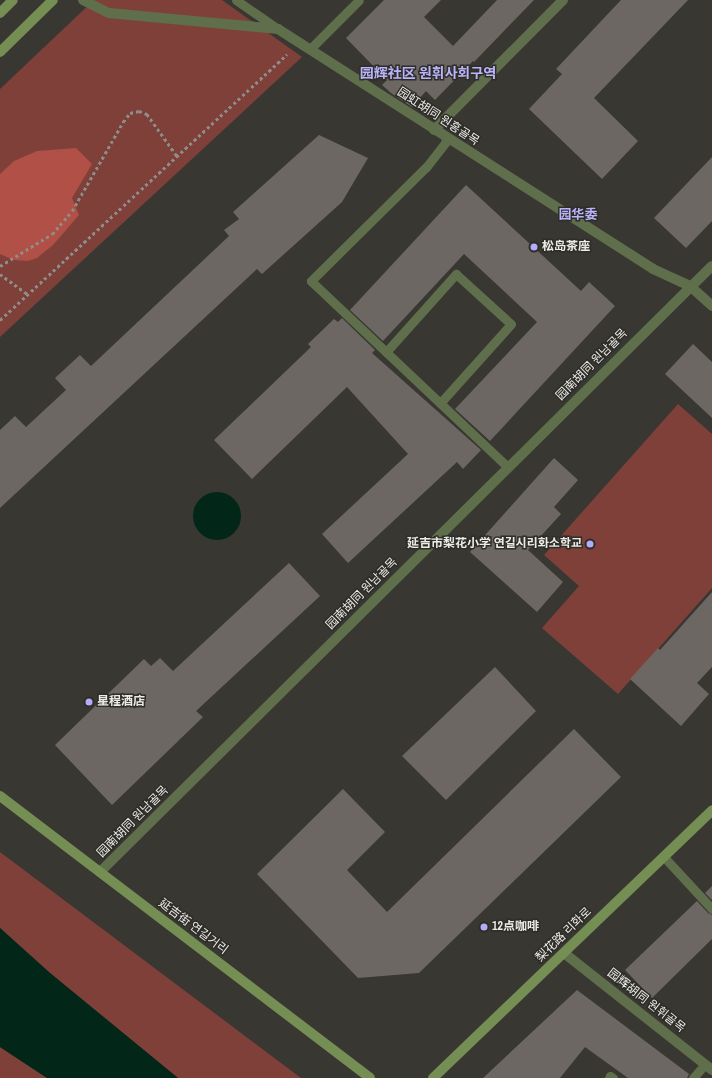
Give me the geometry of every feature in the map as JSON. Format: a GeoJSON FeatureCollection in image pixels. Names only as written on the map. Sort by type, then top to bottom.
{"type":"FeatureCollection","features":[{"type":"Feature","properties":{"kind":"street"},"geometry":{"type":"LineString","coordinates":[[0,13],[13,0]]}},
{"type":"Feature","properties":{"kind":"street"},"geometry":{"type":"LineString","coordinates":[[0,52],[53,0]]}},
{"type":"Feature","properties":{"kind":"street","name":"园虹胡同 원홍골목"},"geometry":{"type":"LineString","coordinates":[[83,0],[109,13],[278,29],[446,138],[653,269],[690,286],[712,306]]}},
{"type":"Feature","properties":{"kind":"street"},"geometry":{"type":"LineString","coordinates":[[434,130],[563,0]]}},
{"type":"Feature","properties":{"kind":"street","name":"园南胡同 원남골목"},"geometry":{"type":"LineString","coordinates":[[100,872],[690,286],[712,266]]}},
{"type":"Feature","properties":{"kind":"street","name":"延吉街 연길거리"},"geometry":{"type":"LineString","coordinates":[[0,796],[370,1078]]}},
{"type":"Feature","properties":{"kind":"street","name":"梨花路 리화로"},"geometry":{"type":"LineString","coordinates":[[433,1078],[712,810]]}},
{"type":"Feature","properties":{"kind":"street","name":"园辉胡同 원휘골목"},"geometry":{"type":"LineString","coordinates":[[564,953],[708,1067]]}},
{"type":"Feature","properties":{"kind":"lane"},"geometry":{"type":"LineString","coordinates":[[236,0],[278,29]]}},
{"type":"Feature","properties":{"kind":"lane"},"geometry":{"type":"LineString","coordinates":[[310,49],[359,0]]}},
{"type":"Feature","properties":{"kind":"lane"},"geometry":{"type":"LineString","coordinates":[[446,138],[445,144],[426,167],[311,281],[508,467]]}},
{"type":"Feature","properties":{"kind":"lane"},"geometry":{"type":"LineString","coordinates":[[386,352],[456,274],[511,324],[440,403]]}},
{"type":"Feature","properties":{"kind":"lane"},"geometry":{"type":"LineString","coordinates":[[664,857],[712,909]]}},
{"type":"Feature","properties":{"kind":"lane"},"geometry":{"type":"LineString","coordinates":[[693,1078],[708,1067]]}},
{"type":"Feature","properties":{"kind":"lane"},"geometry":{"type":"LineString","coordinates":[[609,1078],[610,1076],[613,1078]]}},
{"type":"Feature","properties":{"kind":"path"},"geometry":{"type":"LineString","coordinates":[[0,320],[299,43]]}},
{"type":"Feature","properties":{"kind":"path"},"geometry":{"type":"LineString","coordinates":[[0,266],[52,234],[72,211],[123,122],[130,113],[139,111],[147,114],[177,156]]}},
{"type":"Feature","properties":{"kind":"path"},"geometry":{"type":"LineString","coordinates":[[0,274],[28,294]]}},
{"type":"Feature","properties":{"kind":"shaded area"},"geometry":{"type":"Polygon","coordinates":[[[94,0],[222,0],[302,57],[0,337],[0,89],[94,0]]]}},
{"type":"Feature","properties":{"kind":"shaded area"},"geometry":{"type":"Polygon","coordinates":[[[76,148],[92,164],[72,198],[79,215],[53,245],[37,258],[28,261],[14,260],[0,254],[0,174],[14,161],[37,151],[76,148]]]}},
{"type":"Feature","properties":{"kind":"shaded area"},"geometry":{"type":"Polygon","coordinates":[[[678,404],[712,434],[712,588],[618,694],[542,628],[579,586],[544,555],[678,404]]]}},
{"type":"Feature","properties":{"kind":"shaded area"},"geometry":{"type":"Polygon","coordinates":[[[217,492],[226,494],[234,499],[239,507],[241,516],[239,525],[234,533],[226,538],[217,540],[208,538],[200,533],[195,525],[193,516],[195,507],[200,499],[208,494],[217,492]]]}},
{"type":"Feature","properties":{"kind":"shaded area"},"geometry":{"type":"Polygon","coordinates":[[[0,852],[301,1078],[178,1078],[50,973],[0,928],[0,852]]]}},
{"type":"Feature","properties":{"kind":"shaded area"},"geometry":{"type":"Polygon","coordinates":[[[0,928],[50,973],[178,1078],[47,1078],[0,1047],[0,928]]]}},
{"type":"Feature","properties":{"kind":"shaded area"},"geometry":{"type":"Polygon","coordinates":[[[0,1047],[47,1078],[0,1078],[0,1047]]]}},
{"type":"Feature","properties":{"kind":"building"},"geometry":{"type":"Polygon","coordinates":[[[384,0],[441,0],[424,17],[453,46],[497,0],[534,0],[435,100],[426,91],[412,107],[382,85],[387,80],[346,38],[384,0]]]}},
{"type":"Feature","properties":{"kind":"building"},"geometry":{"type":"Polygon","coordinates":[[[621,0],[688,0],[594,98],[638,141],[602,179],[529,109],[562,74],[556,69],[621,0]]]}},
{"type":"Feature","properties":{"kind":"building"},"geometry":{"type":"Polygon","coordinates":[[[319,135],[368,158],[342,202],[262,274],[257,269],[0,508],[0,430],[15,416],[26,427],[66,390],[55,378],[80,355],[91,366],[229,236],[224,230],[239,219],[233,212],[319,135]]]}},
{"type":"Feature","properties":{"kind":"building"},"geometry":{"type":"Polygon","coordinates":[[[712,157],[712,221],[686,248],[654,218],[712,157]]]}},
{"type":"Feature","properties":{"kind":"building"},"geometry":{"type":"Polygon","coordinates":[[[466,185],[581,291],[589,282],[615,306],[490,441],[455,409],[537,322],[464,254],[383,341],[350,310],[466,185]]]}},
{"type":"Feature","properties":{"kind":"building"},"geometry":{"type":"Polygon","coordinates":[[[342,318],[375,350],[372,353],[481,450],[463,469],[457,462],[348,563],[322,534],[408,454],[347,387],[252,479],[214,440],[311,347],[308,344],[334,319],[338,322],[342,318]]]}},
{"type":"Feature","properties":{"kind":"building"},"geometry":{"type":"Polygon","coordinates":[[[693,344],[712,362],[712,418],[665,374],[693,344]]]}},
{"type":"Feature","properties":{"kind":"building"},"geometry":{"type":"Polygon","coordinates":[[[554,458],[578,480],[554,507],[561,514],[528,550],[563,582],[537,612],[470,552],[554,458]]]}},
{"type":"Feature","properties":{"kind":"building"},"geometry":{"type":"Polygon","coordinates":[[[289,563],[320,596],[196,711],[203,717],[112,805],[55,745],[144,659],[151,666],[160,658],[173,671],[289,563]]]}},
{"type":"Feature","properties":{"kind":"building"},"geometry":{"type":"Polygon","coordinates":[[[712,592],[712,667],[697,683],[709,694],[681,726],[630,679],[658,648],[660,650],[712,592]]]}},
{"type":"Feature","properties":{"kind":"building"},"geometry":{"type":"Polygon","coordinates":[[[495,667],[536,711],[446,800],[402,756],[495,667]]]}},
{"type":"Feature","properties":{"kind":"building"},"geometry":{"type":"Polygon","coordinates":[[[574,729],[621,777],[419,973],[358,978],[257,874],[343,789],[385,832],[347,870],[387,912],[574,729]]]}},
{"type":"Feature","properties":{"kind":"building"},"geometry":{"type":"Polygon","coordinates":[[[712,886],[712,900],[705,893],[712,886]]]}},
{"type":"Feature","properties":{"kind":"building"},"geometry":{"type":"Polygon","coordinates":[[[697,901],[708,913],[712,915],[712,939],[652,998],[625,970],[697,901]]]}},
{"type":"Feature","properties":{"kind":"building"},"geometry":{"type":"Polygon","coordinates":[[[577,990],[689,1074],[687,1078],[628,1078],[585,1047],[560,1078],[483,1078],[577,990]]]}},
{"type":"Feature","properties":{"kind":"place","name":"松岛茶座"},"geometry":{"type":"Point","coordinates":[534,247]}},
{"type":"Feature","properties":{"kind":"place","name":"延吉市梨花小学 연길시리화소학교"},"geometry":{"type":"Point","coordinates":[590,544]}},
{"type":"Feature","properties":{"kind":"place","name":"星程酒店"},"geometry":{"type":"Point","coordinates":[89,702]}},
{"type":"Feature","properties":{"kind":"place","name":"12点咖啡"},"geometry":{"type":"Point","coordinates":[484,927]}},
{"type":"Feature","properties":{"kind":"district","name":"园辉社区 원휘사회구역"},"geometry":{"type":"Point","coordinates":[428,73]}},
{"type":"Feature","properties":{"kind":"district","name":"园华委"},"geometry":{"type":"Point","coordinates":[578,215]}}]}
